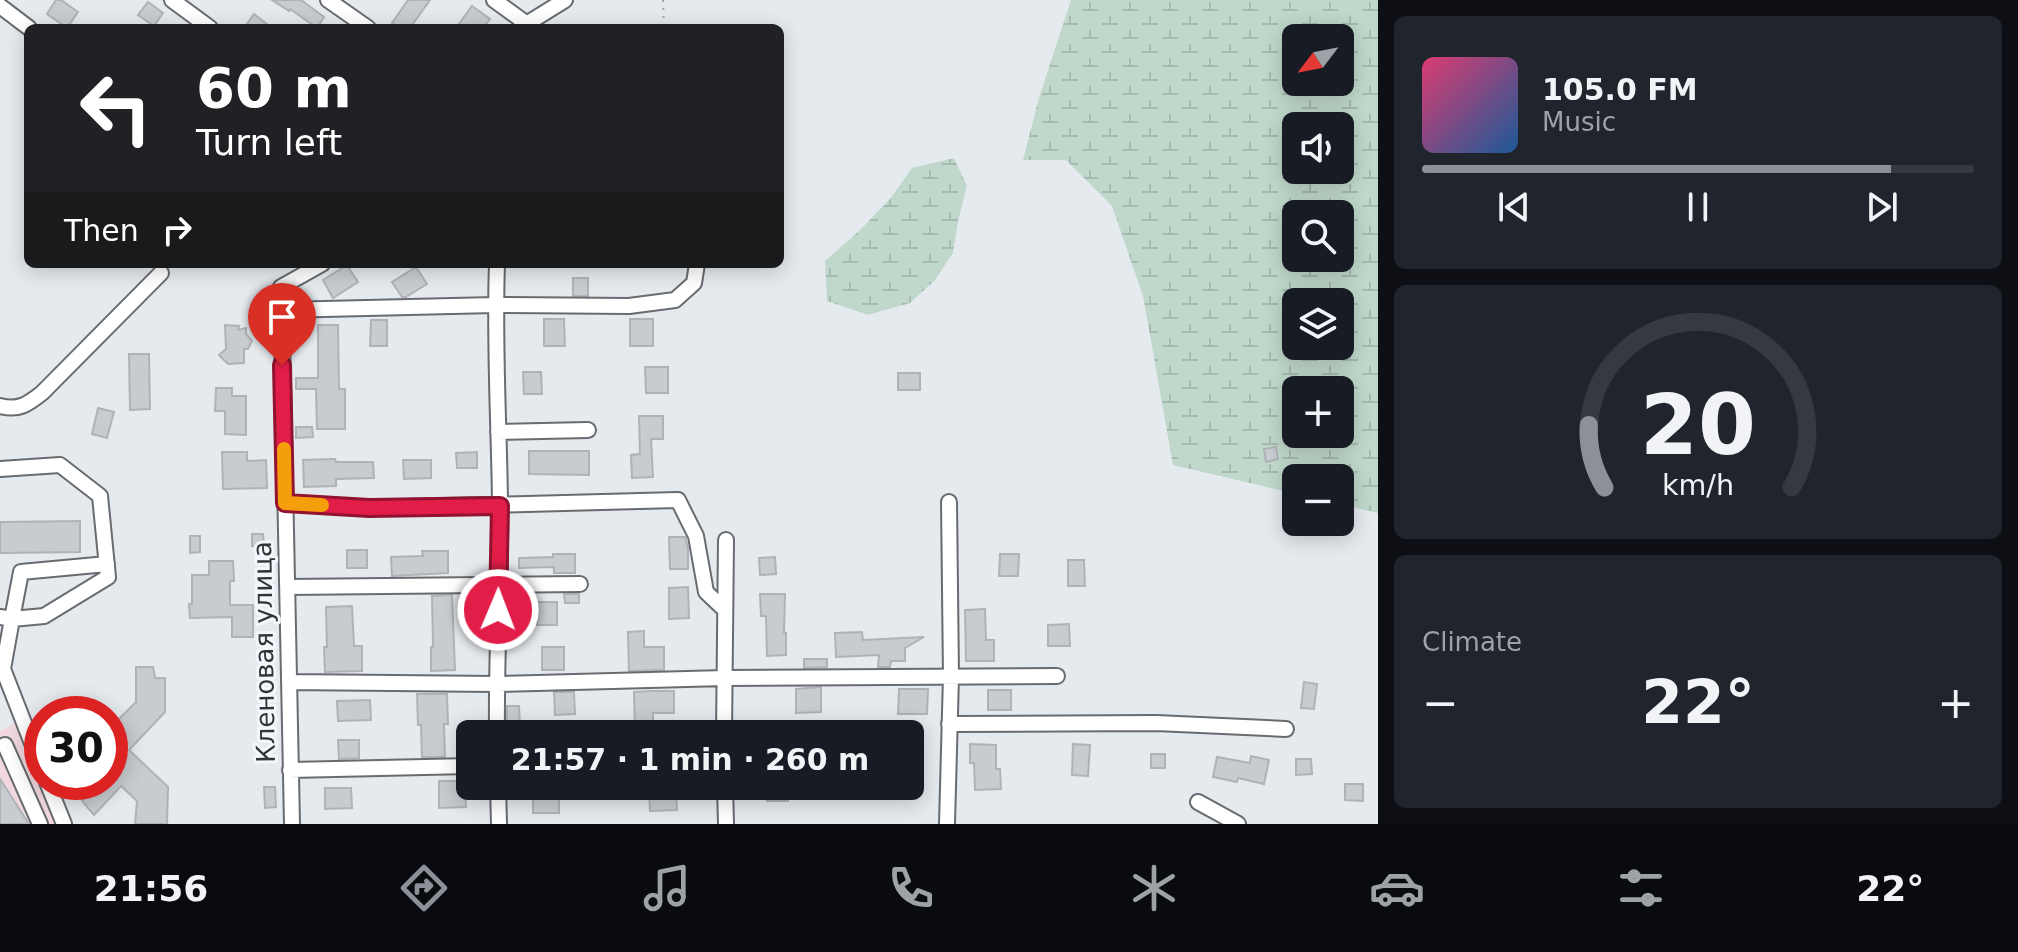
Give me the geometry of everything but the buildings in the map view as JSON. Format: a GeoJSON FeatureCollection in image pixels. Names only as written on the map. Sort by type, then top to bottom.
{"type":"FeatureCollection","features":[{"type":"Feature","properties":{"kind":"street"},"geometry":{"type":"LineString","coordinates":[[172,0],[205,24]]}},
{"type":"Feature","properties":{"kind":"street"},"geometry":{"type":"LineString","coordinates":[[328,0],[362,24]]}},
{"type":"Feature","properties":{"kind":"street"},"geometry":{"type":"LineString","coordinates":[[494,0],[522,24]]}},
{"type":"Feature","properties":{"kind":"street"},"geometry":{"type":"LineString","coordinates":[[527,24],[565,0]]}},
{"type":"Feature","properties":{"kind":"street"},"geometry":{"type":"LineString","coordinates":[[0,6],[24,24]]}},
{"type":"Feature","properties":{"kind":"street","name":"Кленовая улица"},"geometry":{"type":"LineString","coordinates":[[292,824],[281,287],[315,268]]}},
{"type":"Feature","properties":{"kind":"street"},"geometry":{"type":"LineString","coordinates":[[497,268],[500,506],[497,720]]}},
{"type":"Feature","properties":{"kind":"street"},"geometry":{"type":"LineString","coordinates":[[281,310],[495,305],[629,306],[675,300],[694,283],[696,268]]}},
{"type":"Feature","properties":{"kind":"street"},"geometry":{"type":"LineString","coordinates":[[0,406],[26,405],[42,393],[161,273]]}},
{"type":"Feature","properties":{"kind":"street"},"geometry":{"type":"LineString","coordinates":[[498,432],[588,430]]}},
{"type":"Feature","properties":{"kind":"street"},"geometry":{"type":"LineString","coordinates":[[0,469],[60,465],[100,496],[108,577],[44,616],[6,618]]}},
{"type":"Feature","properties":{"kind":"street"},"geometry":{"type":"LineString","coordinates":[[285,503],[369,508],[678,500],[696,536],[706,592],[725,610]]}},
{"type":"Feature","properties":{"kind":"street"},"geometry":{"type":"LineString","coordinates":[[947,824],[951,676],[949,502]]}},
{"type":"Feature","properties":{"kind":"street"},"geometry":{"type":"LineString","coordinates":[[724,720],[726,540]]}},
{"type":"Feature","properties":{"kind":"street"},"geometry":{"type":"LineString","coordinates":[[24,724],[3,669],[6,618],[21,572],[107,564]]}},
{"type":"Feature","properties":{"kind":"street"},"geometry":{"type":"LineString","coordinates":[[287,587],[580,584]]}},
{"type":"Feature","properties":{"kind":"street"},"geometry":{"type":"LineString","coordinates":[[289,682],[496,684],[725,678],[1057,676]]}},
{"type":"Feature","properties":{"kind":"street"},"geometry":{"type":"LineString","coordinates":[[949,724],[1156,723],[1286,729]]}},
{"type":"Feature","properties":{"kind":"street"},"geometry":{"type":"LineString","coordinates":[[24,736],[3,746],[40,824]]}},
{"type":"Feature","properties":{"kind":"street"},"geometry":{"type":"LineString","coordinates":[[290,770],[456,766]]}},
{"type":"Feature","properties":{"kind":"street"},"geometry":{"type":"LineString","coordinates":[[54,800],[64,824]]}},
{"type":"Feature","properties":{"kind":"street"},"geometry":{"type":"LineString","coordinates":[[498,800],[499,824]]}},
{"type":"Feature","properties":{"kind":"street"},"geometry":{"type":"LineString","coordinates":[[725,800],[726,824]]}},
{"type":"Feature","properties":{"kind":"street"},"geometry":{"type":"LineString","coordinates":[[1198,802],[1238,824]]}},
{"type":"Feature","properties":{"kind":"path"},"geometry":{"type":"LineString","coordinates":[[663,0],[664,24]]}},
{"type":"Feature","properties":{"kind":"shaded area"},"geometry":{"type":"Polygon","coordinates":[[[16,722],[24,741],[24,800],[49,800],[59,824],[0,824],[0,731],[16,722]]]}},
{"type":"Feature","properties":{"kind":"green space"},"geometry":{"type":"Polygon","coordinates":[[[1071,0],[1378,0],[1378,513],[1354,507],[1354,464],[1282,464],[1282,491],[1173,465],[1143,296],[1112,206],[1066,160],[1023,160],[1039,98],[1071,0]]]}},
{"type":"Feature","properties":{"kind":"green space"},"geometry":{"type":"Polygon","coordinates":[[[954,158],[967,186],[953,253],[935,280],[910,303],[868,315],[827,301],[825,261],[890,199],[912,168],[954,158]]]}},
{"type":"Feature","properties":{"kind":"slow traffic"},"geometry":{"type":"LineString","coordinates":[[284,449],[285,503],[322,505]]}},
{"type":"Feature","properties":{"kind":"route"},"geometry":{"type":"LineString","coordinates":[[282,365],[285,503],[369,508],[500,506],[498,610]]}}]}
